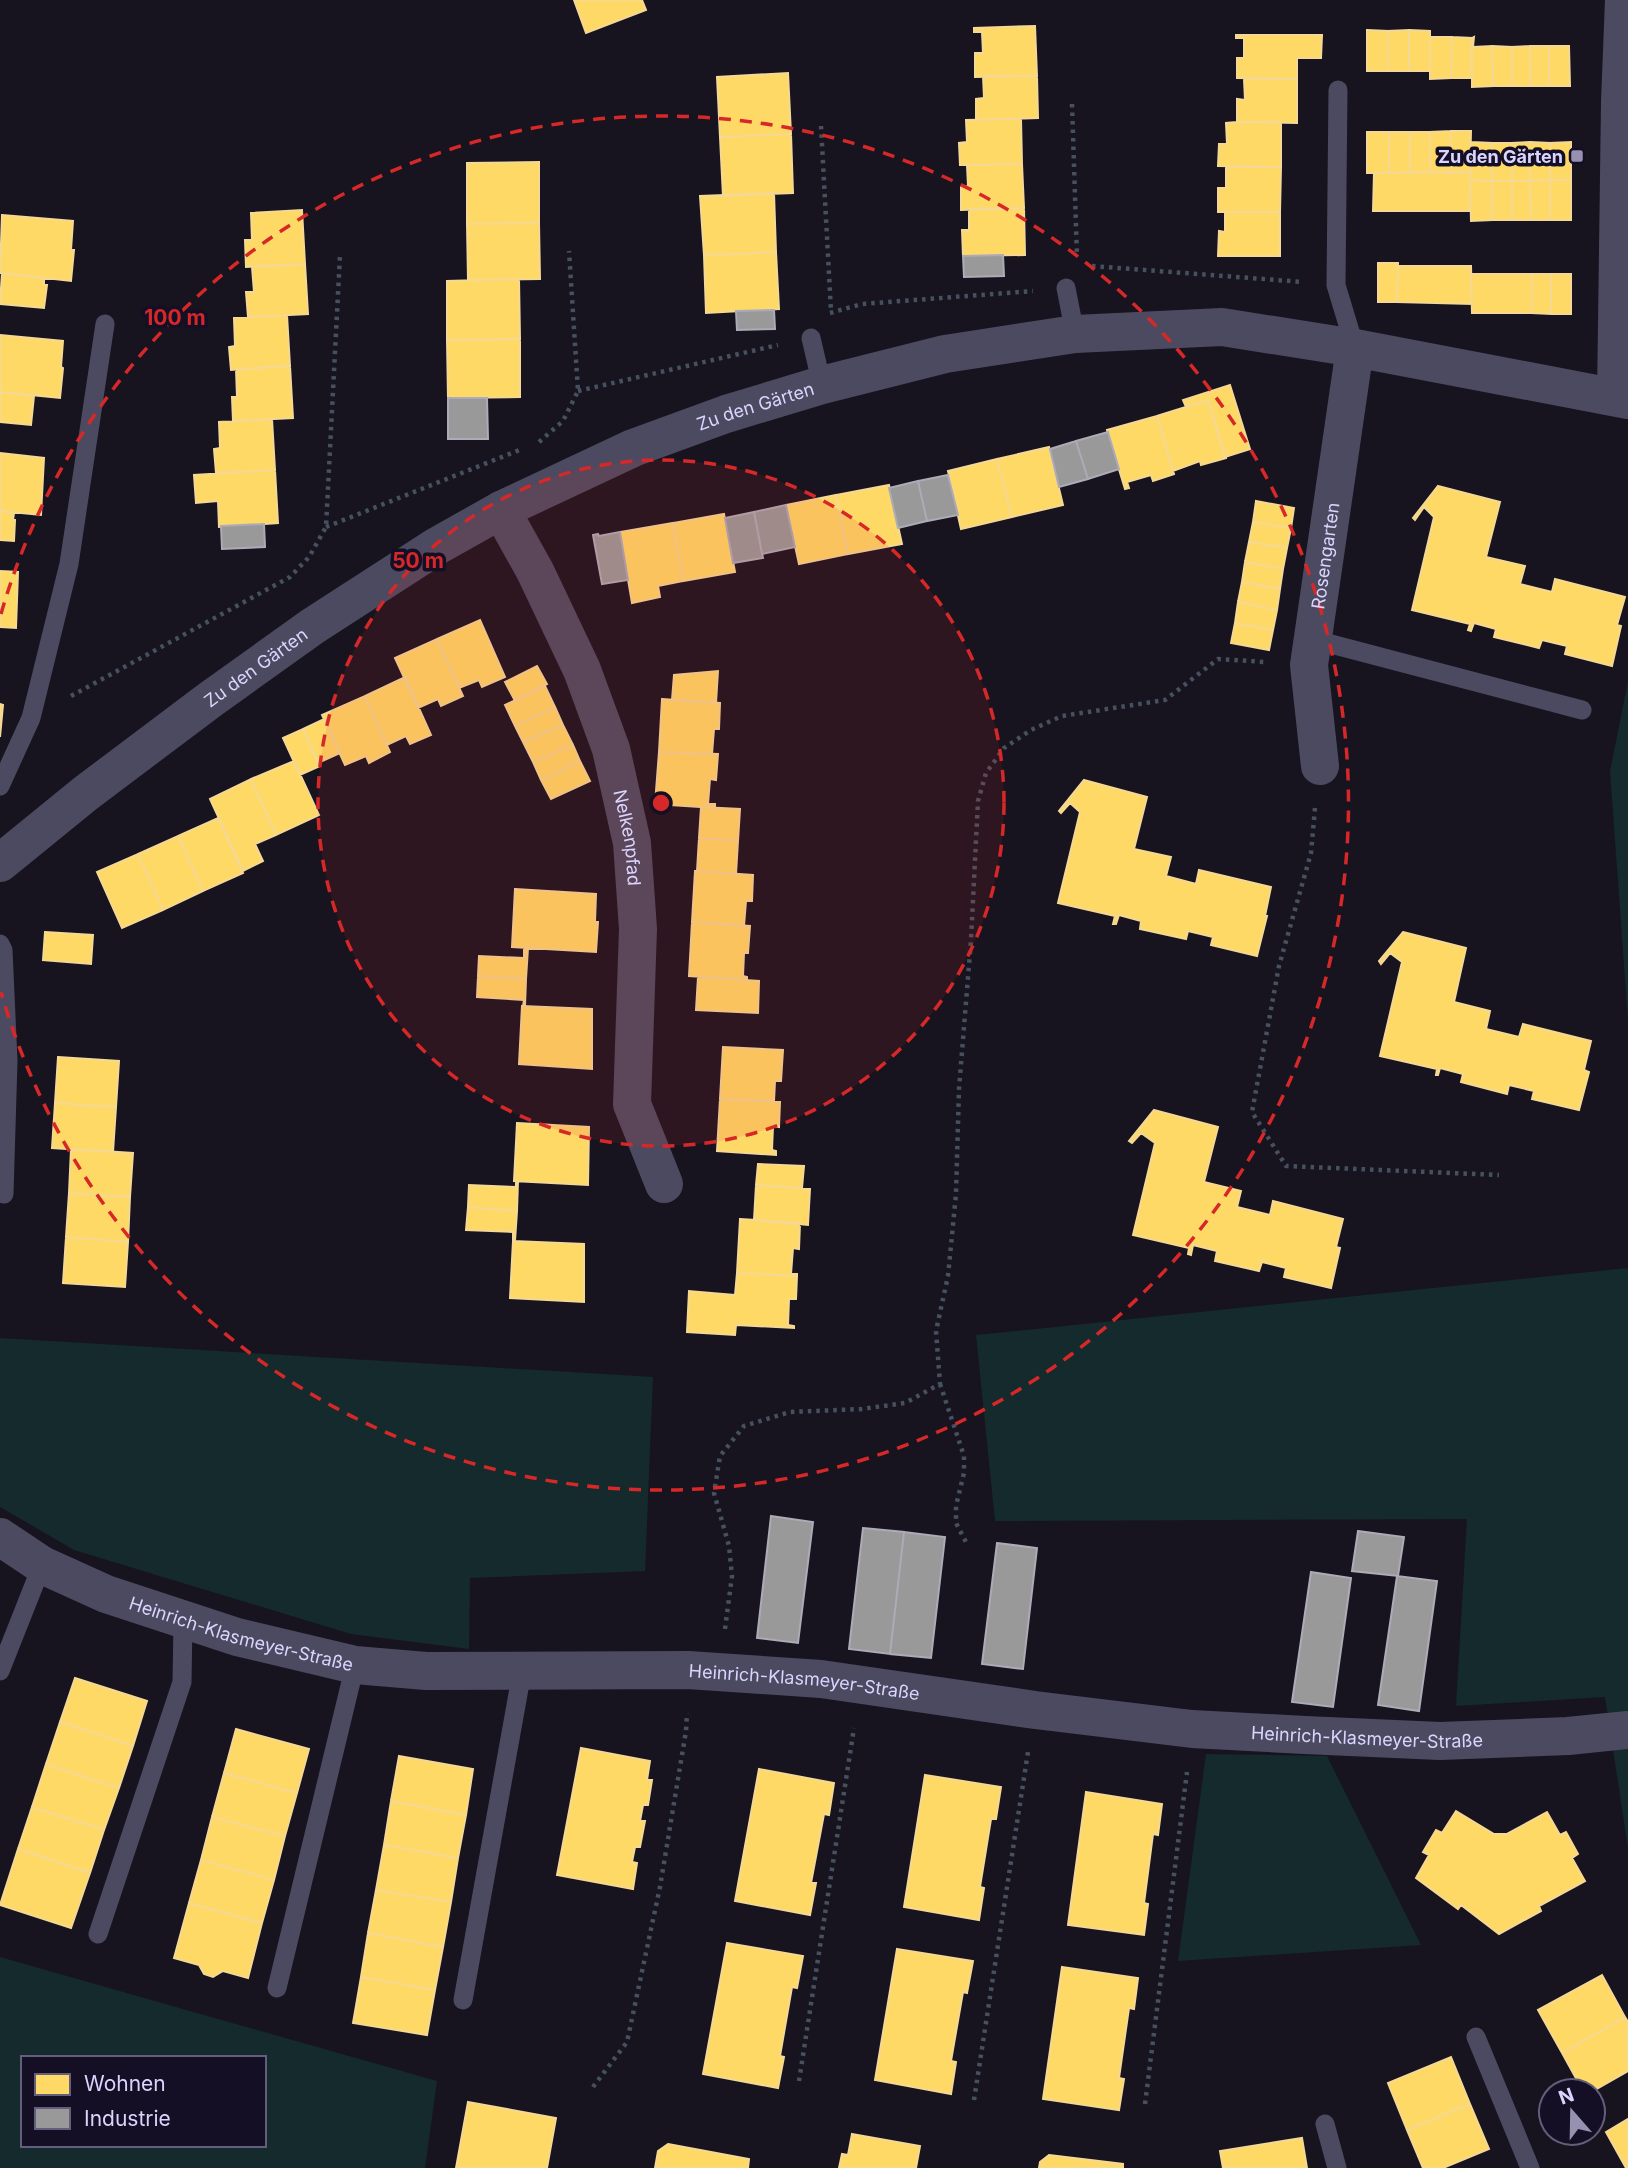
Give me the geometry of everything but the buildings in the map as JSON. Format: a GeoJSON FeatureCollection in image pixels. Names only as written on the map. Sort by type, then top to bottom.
{"type":"FeatureCollection","features":[{"type":"Feature","properties":{"kind":"street"},"geometry":{"type":"LineString","coordinates":[[1622,399],[1624,0]]}},
{"type":"Feature","properties":{"kind":"street","name":"Zu den Gärten"},"geometry":{"type":"LineString","coordinates":[[0,863],[86,793],[313,626],[438,546],[501,510],[633,448],[726,414],[822,385],[945,354],[1075,334],[1222,327],[1355,348],[1622,399]]}},
{"type":"Feature","properties":{"kind":"street","name":"Rosengarten"},"geometry":{"type":"LineString","coordinates":[[1320,765],[1310,652],[1355,348]]}},
{"type":"Feature","properties":{"kind":"street","name":"Nelkenpfad"},"geometry":{"type":"LineString","coordinates":[[501,510],[535,571],[582,670],[611,749],[632,844],[638,929],[632,1104],[664,1184]]}},
{"type":"Feature","properties":{"kind":"street","name":"Heinrich-Klasmeyer-Straße"},"geometry":{"type":"LineString","coordinates":[[0,1537],[42,1565],[106,1594],[237,1637],[355,1665],[426,1671],[704,1671],[821,1679],[1035,1710],[1192,1729],[1440,1741],[1568,1737],[1628,1730]]}},
{"type":"Feature","properties":{"kind":"lane"},"geometry":{"type":"LineString","coordinates":[[1338,90],[1336,285],[1355,348]]}},
{"type":"Feature","properties":{"kind":"lane"},"geometry":{"type":"LineString","coordinates":[[1066,288],[1075,334]]}},
{"type":"Feature","properties":{"kind":"lane"},"geometry":{"type":"LineString","coordinates":[[0,786],[31,718],[69,564],[105,324]]}},
{"type":"Feature","properties":{"kind":"lane"},"geometry":{"type":"LineString","coordinates":[[811,338],[822,385]]}},
{"type":"Feature","properties":{"kind":"lane"},"geometry":{"type":"LineString","coordinates":[[1310,652],[1582,710]]}},
{"type":"Feature","properties":{"kind":"lane"},"geometry":{"type":"LineString","coordinates":[[0,944],[3,950],[8,1061],[4,1194]]}},
{"type":"Feature","properties":{"kind":"lane"},"geometry":{"type":"LineString","coordinates":[[0,1671],[42,1565]]}},
{"type":"Feature","properties":{"kind":"lane"},"geometry":{"type":"LineString","coordinates":[[98,1934],[182,1682],[183,1620]]}},
{"type":"Feature","properties":{"kind":"lane"},"geometry":{"type":"LineString","coordinates":[[277,1988],[355,1665]]}},
{"type":"Feature","properties":{"kind":"lane"},"geometry":{"type":"LineString","coordinates":[[463,2000],[522,1672]]}},
{"type":"Feature","properties":{"kind":"lane"},"geometry":{"type":"LineString","coordinates":[[1476,2037],[1530,2168]]}},
{"type":"Feature","properties":{"kind":"lane"},"geometry":{"type":"LineString","coordinates":[[1325,2124],[1337,2168]]}},
{"type":"Feature","properties":{"kind":"path"},"geometry":{"type":"LineString","coordinates":[[831,311],[862,304],[1066,288],[1077,270],[1072,104]]}},
{"type":"Feature","properties":{"kind":"path"},"geometry":{"type":"LineString","coordinates":[[578,391],[811,338],[831,311],[821,126]]}},
{"type":"Feature","properties":{"kind":"path"},"geometry":{"type":"LineString","coordinates":[[326,527],[539,442],[563,421],[578,391],[569,251]]}},
{"type":"Feature","properties":{"kind":"path"},"geometry":{"type":"LineString","coordinates":[[31,718],[290,577],[309,557],[326,527],[340,255]]}},
{"type":"Feature","properties":{"kind":"path"},"geometry":{"type":"LineString","coordinates":[[1077,270],[1096,265],[1336,285]]}},
{"type":"Feature","properties":{"kind":"path"},"geometry":{"type":"LineString","coordinates":[[967,1544],[956,1523],[964,1456],[940,1384],[936,1331],[948,1276],[953,1222],[978,801],[986,773],[1004,748],[1031,730],[1062,716],[1165,700],[1218,659],[1310,652]]}},
{"type":"Feature","properties":{"kind":"path"},"geometry":{"type":"LineString","coordinates":[[1320,765],[1311,853],[1279,966],[1252,1112],[1286,1166],[1499,1175]]}},
{"type":"Feature","properties":{"kind":"path"},"geometry":{"type":"LineString","coordinates":[[593,2087],[627,2042],[660,1887],[686,1731],[732,1576],[729,1546],[714,1493],[720,1456],[744,1426],[790,1412],[862,1409],[905,1403],[940,1384]]}},
{"type":"Feature","properties":{"kind":"path"},"geometry":{"type":"LineString","coordinates":[[799,2081],[861,1686]]}},
{"type":"Feature","properties":{"kind":"path"},"geometry":{"type":"LineString","coordinates":[[974,2100],[1035,1710]]}},
{"type":"Feature","properties":{"kind":"path"},"geometry":{"type":"LineString","coordinates":[[1145,2104],[1192,1729]]}},
{"type":"Feature","properties":{"kind":"green space"},"geometry":{"type":"Polygon","coordinates":[[[1628,681],[1628,1020],[1610,771],[1628,681]]]}},
{"type":"Feature","properties":{"kind":"green space"},"geometry":{"type":"Polygon","coordinates":[[[1628,1268],[1628,1848],[1605,1697],[1456,1706],[1467,1519],[995,1521],[976,1335],[1628,1268]]]}},
{"type":"Feature","properties":{"kind":"green space"},"geometry":{"type":"Polygon","coordinates":[[[0,1338],[653,1377],[645,1571],[470,1578],[469,1649],[351,1634],[74,1550],[0,1507],[0,1338]]]}},
{"type":"Feature","properties":{"kind":"green space"},"geometry":{"type":"Polygon","coordinates":[[[1206,1754],[1327,1756],[1421,1945],[1178,1961],[1206,1754]]]}},
{"type":"Feature","properties":{"kind":"green space"},"geometry":{"type":"Polygon","coordinates":[[[0,1957],[437,2081],[425,2168],[0,2168],[0,1957]]]}},
{"type":"Feature","properties":{"kind":"place","name":"Zu den Gärten"},"geometry":{"type":"Point","coordinates":[1577,156]}}]}
